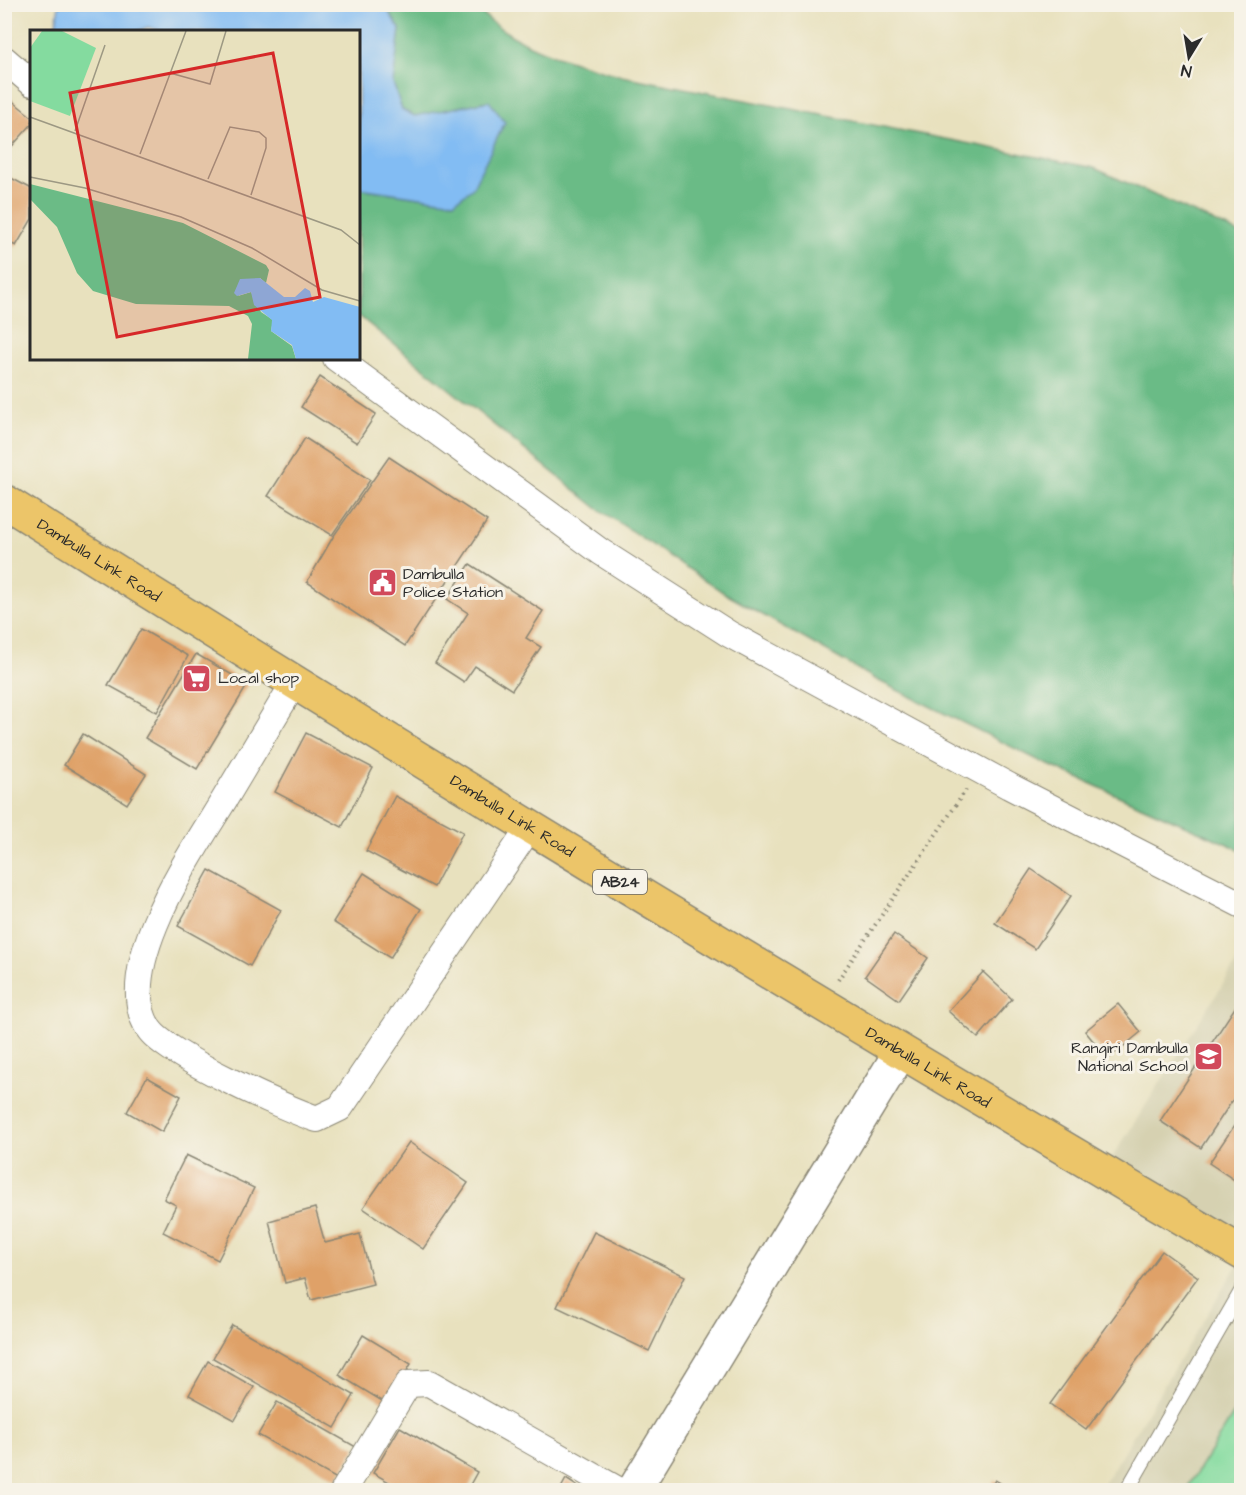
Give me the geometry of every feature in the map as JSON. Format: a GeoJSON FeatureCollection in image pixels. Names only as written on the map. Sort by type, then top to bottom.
{"type":"FeatureCollection","features":[{"type":"Feature","properties":{"kind":"main road","name":"Dambulla Link Road"},"geometry":{"type":"LineString","coordinates":[[4,501],[294,683],[900,1053],[1242,1253]]}},
{"type":"Feature","properties":{"kind":"street"},"geometry":{"type":"LineString","coordinates":[[4,59],[30,81]]}},
{"type":"Feature","properties":{"kind":"street"},"geometry":{"type":"LineString","coordinates":[[339,360],[601,552],[729,634],[980,770],[1242,905]]}},
{"type":"Feature","properties":{"kind":"street"},"geometry":{"type":"LineString","coordinates":[[294,683],[167,895],[148,941],[141,973],[138,1005],[149,1030],[169,1048],[288,1109],[317,1119],[340,1108],[531,827]]}},
{"type":"Feature","properties":{"kind":"street"},"geometry":{"type":"LineString","coordinates":[[634,1491],[900,1053]]}},
{"type":"Feature","properties":{"kind":"street"},"geometry":{"type":"LineString","coordinates":[[344,1491],[408,1384],[429,1383],[618,1491]]}},
{"type":"Feature","properties":{"kind":"lane"},"geometry":{"type":"LineString","coordinates":[[1127,1491],[1242,1290]]}},
{"type":"Feature","properties":{"kind":"path"},"geometry":{"type":"LineString","coordinates":[[822,1005],[980,770]]}},
{"type":"Feature","properties":{"kind":"shaded area","name":"Rangiri Dambulla National School"},"geometry":{"type":"Polygon","coordinates":[[[1241,956],[1241,1235],[1112,1158],[1241,956]]]}},
{"type":"Feature","properties":{"kind":"shaded area"},"geometry":{"type":"Polygon","coordinates":[[[1241,1259],[1241,1490],[1100,1490],[1241,1259]]]}},
{"type":"Feature","properties":{"kind":"green space"},"geometry":{"type":"Polygon","coordinates":[[[384,5],[474,5],[505,32],[523,42],[562,58],[622,76],[1094,168],[1241,234],[1241,850],[1042,762],[877,680],[726,594],[597,508],[360,317],[360,188],[454,202],[488,101],[415,116],[402,110],[393,83],[400,29],[384,5]]]}},
{"type":"Feature","properties":{"kind":"green space"},"geometry":{"type":"Polygon","coordinates":[[[1241,1402],[1241,1490],[1186,1490],[1241,1402]]]}},
{"type":"Feature","properties":{"kind":"water"},"geometry":{"type":"Polygon","coordinates":[[[59,5],[384,5],[400,29],[393,83],[402,110],[415,116],[489,101],[505,122],[472,189],[454,202],[360,188],[360,30],[158,30],[148,27],[140,30],[55,30],[59,5]]]}},
{"type":"Feature","properties":{"kind":"building"},"geometry":{"type":"Polygon","coordinates":[[[4,94],[30,115],[30,126],[4,155],[4,94]]]}},
{"type":"Feature","properties":{"kind":"building"},"geometry":{"type":"Polygon","coordinates":[[[11,178],[30,188],[30,222],[16,246],[4,240],[4,189],[11,178]]]}},
{"type":"Feature","properties":{"kind":"building"},"geometry":{"type":"Polygon","coordinates":[[[320,377],[376,414],[357,443],[301,407],[320,377]]]}},
{"type":"Feature","properties":{"kind":"building"},"geometry":{"type":"Polygon","coordinates":[[[305,438],[370,480],[332,535],[268,496],[305,438]]]}},
{"type":"Feature","properties":{"kind":"building"},"geometry":{"type":"Polygon","coordinates":[[[389,457],[487,521],[405,646],[307,582],[333,537],[389,457]]]}},
{"type":"Feature","properties":{"kind":"building"},"geometry":{"type":"Polygon","coordinates":[[[470,564],[543,611],[526,638],[541,647],[512,690],[475,666],[464,682],[435,663],[468,613],[447,599],[470,564]]]}},
{"type":"Feature","properties":{"kind":"building"},"geometry":{"type":"Polygon","coordinates":[[[141,629],[188,656],[157,712],[108,685],[141,629]]]}},
{"type":"Feature","properties":{"kind":"building"},"geometry":{"type":"Polygon","coordinates":[[[196,654],[248,684],[197,769],[145,738],[196,654]]]}},
{"type":"Feature","properties":{"kind":"building"},"geometry":{"type":"Polygon","coordinates":[[[306,733],[373,768],[342,827],[275,792],[306,733]]]}},
{"type":"Feature","properties":{"kind":"building"},"geometry":{"type":"Polygon","coordinates":[[[83,734],[146,774],[127,804],[64,765],[83,734]]]}},
{"type":"Feature","properties":{"kind":"building"},"geometry":{"type":"Polygon","coordinates":[[[395,796],[463,832],[434,887],[366,851],[395,796]]]}},
{"type":"Feature","properties":{"kind":"building"},"geometry":{"type":"Polygon","coordinates":[[[1031,869],[1071,896],[1035,949],[995,923],[1031,869]]]}},
{"type":"Feature","properties":{"kind":"building"},"geometry":{"type":"Polygon","coordinates":[[[209,870],[281,910],[250,966],[178,926],[209,870]]]}},
{"type":"Feature","properties":{"kind":"building"},"geometry":{"type":"Polygon","coordinates":[[[364,873],[421,909],[390,958],[333,922],[364,873]]]}},
{"type":"Feature","properties":{"kind":"building"},"geometry":{"type":"Polygon","coordinates":[[[894,934],[928,958],[899,1000],[865,976],[894,934]]]}},
{"type":"Feature","properties":{"kind":"building"},"geometry":{"type":"Polygon","coordinates":[[[983,972],[1012,999],[978,1038],[948,1011],[983,972]]]}},
{"type":"Feature","properties":{"kind":"building"},"geometry":{"type":"Polygon","coordinates":[[[1242,997],[1242,1086],[1201,1148],[1160,1121],[1242,997]]]}},
{"type":"Feature","properties":{"kind":"building"},"geometry":{"type":"Polygon","coordinates":[[[1118,1004],[1141,1032],[1108,1059],[1085,1031],[1118,1004]]]}},
{"type":"Feature","properties":{"kind":"building"},"geometry":{"type":"Polygon","coordinates":[[[147,1077],[181,1096],[162,1132],[127,1112],[147,1077]]]}},
{"type":"Feature","properties":{"kind":"building"},"geometry":{"type":"Polygon","coordinates":[[[1234,1126],[1242,1131],[1242,1185],[1209,1163],[1234,1126]]]}},
{"type":"Feature","properties":{"kind":"building"},"geometry":{"type":"Polygon","coordinates":[[[409,1142],[468,1183],[423,1249],[363,1208],[409,1142]]]}},
{"type":"Feature","properties":{"kind":"building"},"geometry":{"type":"Polygon","coordinates":[[[186,1155],[254,1188],[218,1260],[163,1232],[176,1205],[164,1199],[186,1155]]]}},
{"type":"Feature","properties":{"kind":"building"},"geometry":{"type":"Polygon","coordinates":[[[315,1208],[325,1243],[360,1234],[373,1284],[311,1300],[305,1278],[285,1283],[269,1221],[315,1208]]]}},
{"type":"Feature","properties":{"kind":"building"},"geometry":{"type":"Polygon","coordinates":[[[594,1232],[685,1276],[649,1351],[557,1307],[594,1232]]]}},
{"type":"Feature","properties":{"kind":"building"},"geometry":{"type":"Polygon","coordinates":[[[1162,1251],[1198,1277],[1086,1430],[1050,1404],[1162,1251]]]}},
{"type":"Feature","properties":{"kind":"building"},"geometry":{"type":"Polygon","coordinates":[[[232,1325],[354,1395],[335,1428],[213,1358],[232,1325]]]}},
{"type":"Feature","properties":{"kind":"building"},"geometry":{"type":"Polygon","coordinates":[[[363,1335],[411,1364],[387,1404],[339,1375],[363,1335]]]}},
{"type":"Feature","properties":{"kind":"building"},"geometry":{"type":"Polygon","coordinates":[[[208,1361],[254,1387],[235,1420],[189,1395],[208,1361]]]}},
{"type":"Feature","properties":{"kind":"building"},"geometry":{"type":"Polygon","coordinates":[[[277,1402],[356,1447],[337,1479],[258,1435],[277,1402]]]}},
{"type":"Feature","properties":{"kind":"building"},"geometry":{"type":"Polygon","coordinates":[[[400,1427],[477,1472],[467,1490],[403,1490],[373,1473],[400,1427]]]}},
{"type":"Feature","properties":{"kind":"building"},"geometry":{"type":"Polygon","coordinates":[[[566,1479],[583,1490],[560,1490],[566,1479]]]}},
{"type":"Feature","properties":{"kind":"building"},"geometry":{"type":"Polygon","coordinates":[[[995,1480],[1012,1490],[989,1490],[995,1480]]]}},
{"type":"Feature","properties":{"kind":"place","name":"Dambulla Police Station"},"geometry":{"type":"Point","coordinates":[382,583]}},
{"type":"Feature","properties":{"kind":"place","name":"Local shop"},"geometry":{"type":"Point","coordinates":[197,678]}},
{"type":"Feature","properties":{"kind":"place","name":"Rangiri Dambulla National School"},"geometry":{"type":"Point","coordinates":[1209,1057]}}]}
